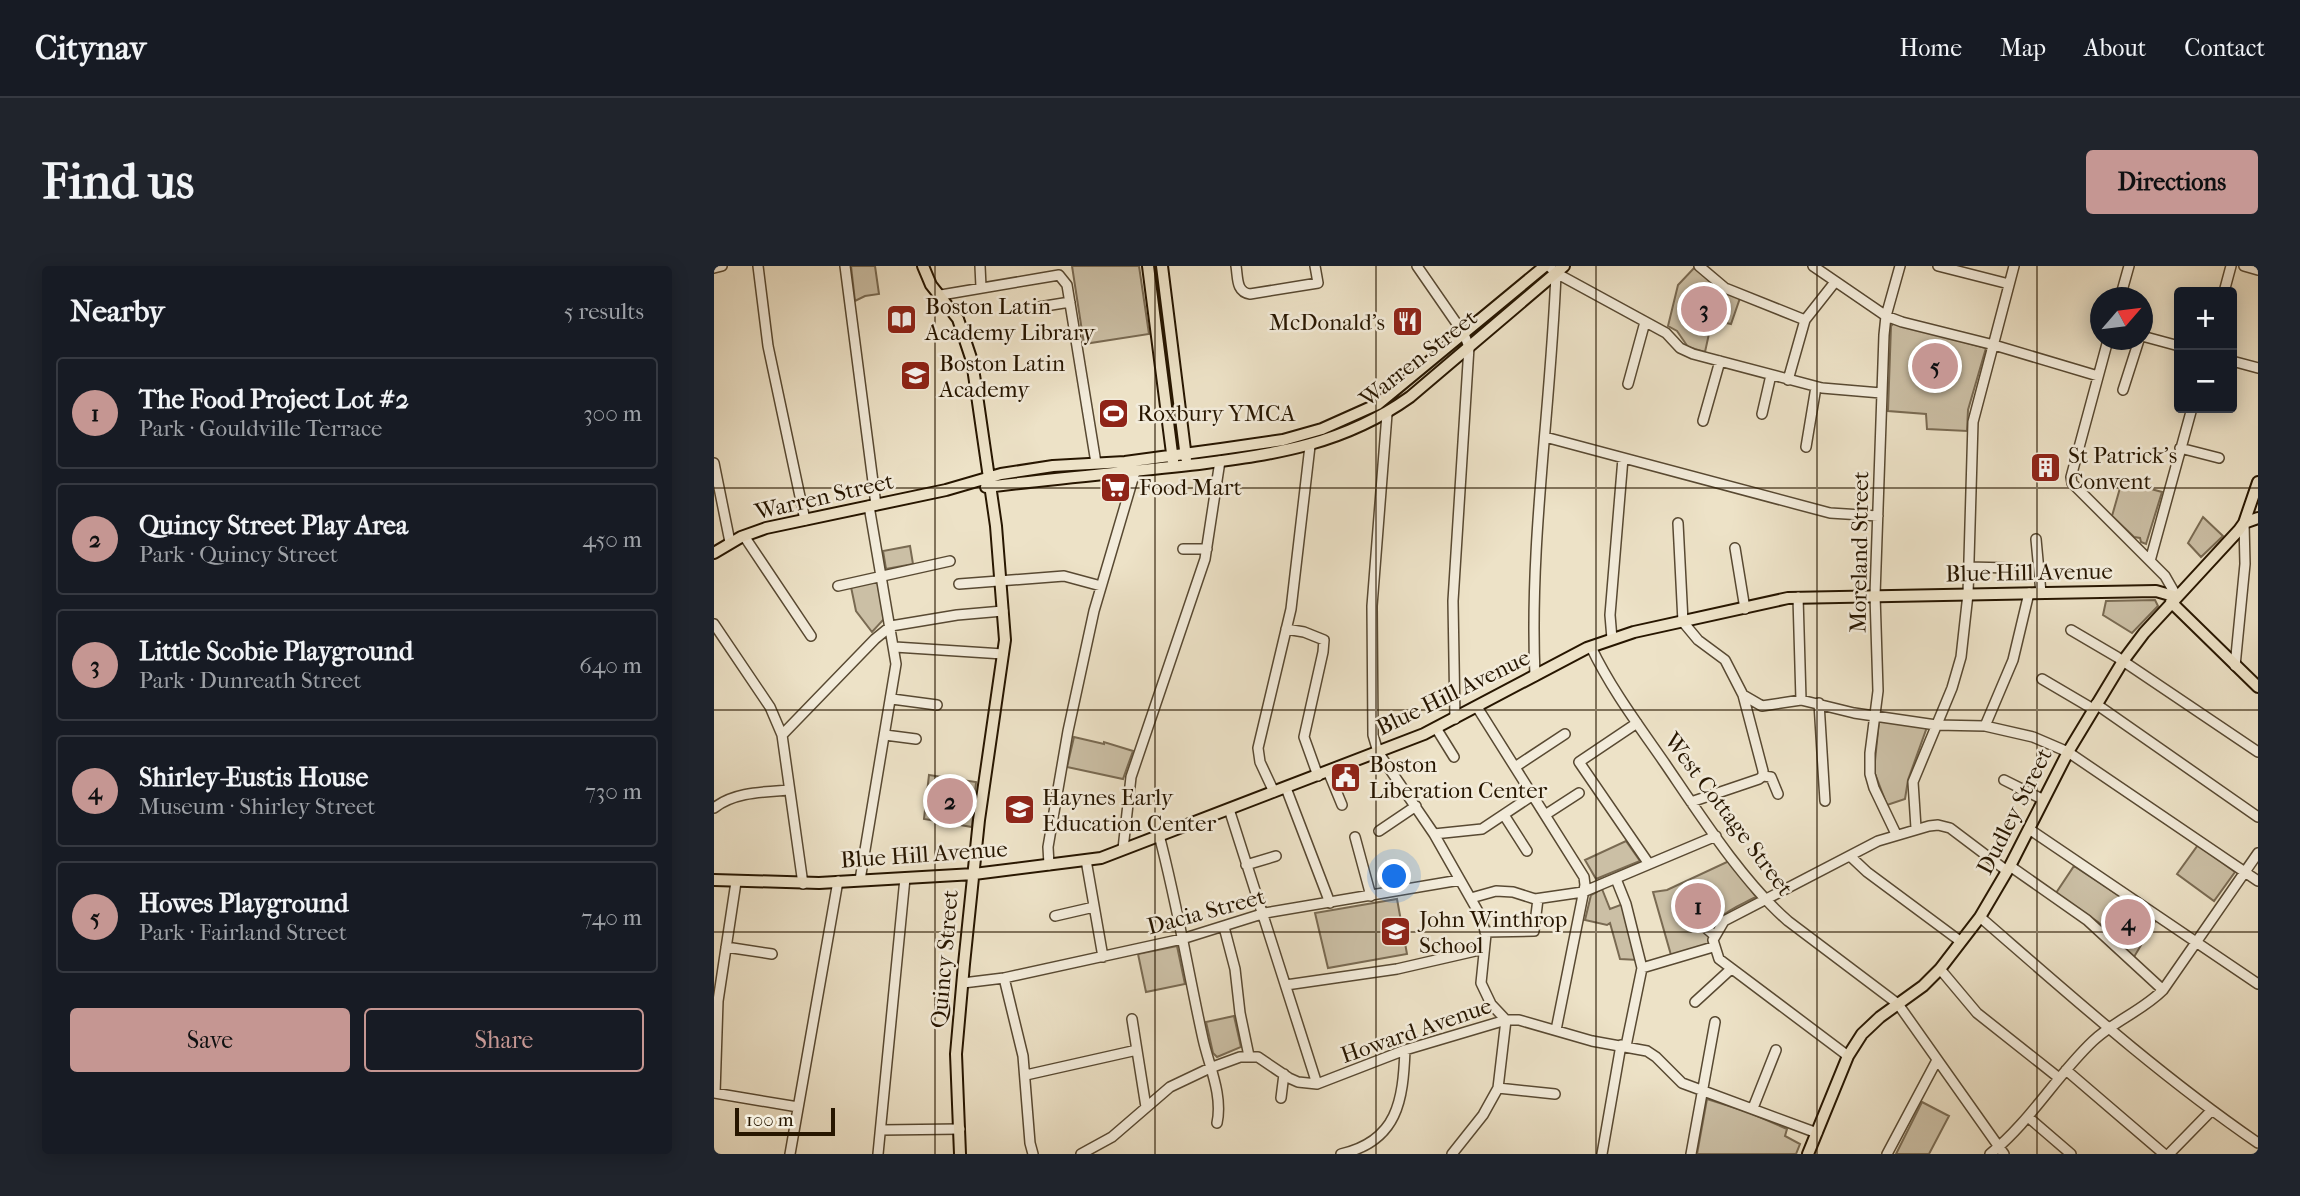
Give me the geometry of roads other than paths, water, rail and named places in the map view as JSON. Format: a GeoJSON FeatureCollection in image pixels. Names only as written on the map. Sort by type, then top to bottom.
{"type":"FeatureCollection","features":[{"type":"Feature","properties":{"kind":"main road","name":"Quincy Street"},"geometry":{"type":"LineString","coordinates":[[923,266],[931,285],[958,319],[971,355],[989,482],[1005,640],[984,785],[956,1054],[960,1154]]}},
{"type":"Feature","properties":{"kind":"main road"},"geometry":{"type":"LineString","coordinates":[[1149,266],[1173,461]]}},
{"type":"Feature","properties":{"kind":"main road"},"geometry":{"type":"LineString","coordinates":[[1162,266],[1186,459]]}},
{"type":"Feature","properties":{"kind":"main road","name":"Warren Street"},"geometry":{"type":"LineString","coordinates":[[1186,459],[1220,461],[1280,453],[1310,446],[1362,427],[1387,414],[1469,348],[1553,268]]}},
{"type":"Feature","properties":{"kind":"main road","name":"Warren Street"},"geometry":{"type":"LineString","coordinates":[[714,553],[730,542],[766,528],[989,482],[1044,467],[1186,459],[1283,440],[1347,419],[1378,404],[1464,334],[1553,268]]}},
{"type":"Feature","properties":{"kind":"main road","name":"Warren Street"},"geometry":{"type":"LineString","coordinates":[[989,482],[1135,472],[1173,461]]}},
{"type":"Feature","properties":{"kind":"main road","name":"Dudley Street"},"geometry":{"type":"LineString","coordinates":[[1808,1154],[1849,1056],[1869,1025],[1923,986],[1940,969],[1980,916],[2009,868],[2068,752],[2123,661],[2244,523],[2258,482]]}},
{"type":"Feature","properties":{"kind":"main road"},"geometry":{"type":"LineString","coordinates":[[2244,523],[2258,518]]}},
{"type":"Feature","properties":{"kind":"main road","name":"Blue Hill Avenue"},"geometry":{"type":"LineString","coordinates":[[714,880],[803,884],[974,874],[1101,858],[1436,729],[1591,647],[1612,639],[1798,597],[2156,591],[2174,600]]}},
{"type":"Feature","properties":{"kind":"main road"},"geometry":{"type":"LineString","coordinates":[[2174,600],[2258,687]]}},
{"type":"Feature","properties":{"kind":"street"},"geometry":{"type":"LineString","coordinates":[[714,268],[722,266]]}},
{"type":"Feature","properties":{"kind":"street"},"geometry":{"type":"LineString","coordinates":[[758,266],[768,346],[805,520]]}},
{"type":"Feature","properties":{"kind":"street"},"geometry":{"type":"LineString","coordinates":[[845,266],[872,506],[895,647],[896,675],[860,880]]}},
{"type":"Feature","properties":{"kind":"street"},"geometry":{"type":"LineString","coordinates":[[979,266],[981,287]]}},
{"type":"Feature","properties":{"kind":"street"},"geometry":{"type":"LineString","coordinates":[[1236,266],[1240,288],[1251,294],[1318,283],[1315,266]]}},
{"type":"Feature","properties":{"kind":"street"},"geometry":{"type":"LineString","coordinates":[[1417,266],[1464,334],[1469,348],[1453,601],[1455,719]]}},
{"type":"Feature","properties":{"kind":"street"},"geometry":{"type":"LineString","coordinates":[[1699,266],[1725,288],[1805,320]]}},
{"type":"Feature","properties":{"kind":"street"},"geometry":{"type":"LineString","coordinates":[[1813,266],[1886,316],[2098,376]]}},
{"type":"Feature","properties":{"kind":"street","name":"Moreland Street"},"geometry":{"type":"LineString","coordinates":[[1896,834],[1872,783],[1870,753],[1879,666],[1875,595],[1881,393],[1886,316],[1900,266]]}},
{"type":"Feature","properties":{"kind":"street"},"geometry":{"type":"LineString","coordinates":[[1938,266],[2009,284]]}},
{"type":"Feature","properties":{"kind":"street"},"geometry":{"type":"LineString","coordinates":[[1916,828],[1913,782],[1959,669],[1968,594],[1973,422],[2014,266]]}},
{"type":"Feature","properties":{"kind":"street"},"geometry":{"type":"LineString","coordinates":[[2123,287],[2129,266]]}},
{"type":"Feature","properties":{"kind":"street"},"geometry":{"type":"LineString","coordinates":[[2225,287],[2231,266]]}},
{"type":"Feature","properties":{"kind":"street"},"geometry":{"type":"LineString","coordinates":[[2244,266],[2258,270]]}},
{"type":"Feature","properties":{"kind":"street"},"geometry":{"type":"LineString","coordinates":[[1535,676],[1535,570],[1553,268],[1666,333],[1680,348],[1693,354],[1816,387],[1881,393]]}},
{"type":"Feature","properties":{"kind":"street"},"geometry":{"type":"LineString","coordinates":[[941,295],[1058,271],[1066,282],[1070,302],[1096,463]]}},
{"type":"Feature","properties":{"kind":"street"},"geometry":{"type":"LineString","coordinates":[[1788,380],[1805,320],[1835,282]]}},
{"type":"Feature","properties":{"kind":"street"},"geometry":{"type":"LineString","coordinates":[[1039,307],[1070,302]]}},
{"type":"Feature","properties":{"kind":"street"},"geometry":{"type":"LineString","coordinates":[[1628,384],[1645,322]]}},
{"type":"Feature","properties":{"kind":"street"},"geometry":{"type":"LineString","coordinates":[[2153,341],[2174,345]]}},
{"type":"Feature","properties":{"kind":"street"},"geometry":{"type":"LineString","coordinates":[[2105,350],[2071,477],[2072,483],[2169,581],[2174,600]]}},
{"type":"Feature","properties":{"kind":"street"},"geometry":{"type":"LineString","coordinates":[[2123,390],[2137,350]]}},
{"type":"Feature","properties":{"kind":"street"},"geometry":{"type":"LineString","coordinates":[[1703,421],[1720,361]]}},
{"type":"Feature","properties":{"kind":"street"},"geometry":{"type":"LineString","coordinates":[[2237,362],[2258,368]]}},
{"type":"Feature","properties":{"kind":"street"},"geometry":{"type":"LineString","coordinates":[[1762,414],[1772,375]]}},
{"type":"Feature","properties":{"kind":"street"},"geometry":{"type":"LineString","coordinates":[[1806,447],[1816,387]]}},
{"type":"Feature","properties":{"kind":"street"},"geometry":{"type":"LineString","coordinates":[[2150,561],[2190,413]]}},
{"type":"Feature","properties":{"kind":"street"},"geometry":{"type":"LineString","coordinates":[[1387,414],[1372,606],[1373,735],[1378,752],[1434,834],[1471,898],[1485,932],[1481,983],[1491,1004],[1506,1020],[1498,1088],[1483,1115],[1452,1154]]}},
{"type":"Feature","properties":{"kind":"street"},"geometry":{"type":"LineString","coordinates":[[1545,437],[1830,513],[1878,516]]}},
{"type":"Feature","properties":{"kind":"street"},"geometry":{"type":"LineString","coordinates":[[1273,792],[1260,762],[1258,748],[1291,609],[1310,446]]}},
{"type":"Feature","properties":{"kind":"street"},"geometry":{"type":"LineString","coordinates":[[2180,448],[2219,458]]}},
{"type":"Feature","properties":{"kind":"street"},"geometry":{"type":"LineString","coordinates":[[1612,639],[1610,615],[1623,458]]}},
{"type":"Feature","properties":{"kind":"street"},"geometry":{"type":"LineString","coordinates":[[1123,849],[1130,777],[1181,636],[1207,549],[1220,461]]}},
{"type":"Feature","properties":{"kind":"street"},"geometry":{"type":"LineString","coordinates":[[714,463],[730,542]]}},
{"type":"Feature","properties":{"kind":"street"},"geometry":{"type":"LineString","coordinates":[[1049,865],[1048,847],[1068,732],[1101,586],[1135,472]]}},
{"type":"Feature","properties":{"kind":"street"},"geometry":{"type":"LineString","coordinates":[[1678,523],[1683,622],[1698,640],[1725,660],[1744,695],[1763,776]]}},
{"type":"Feature","properties":{"kind":"street"},"geometry":{"type":"LineString","coordinates":[[2235,666],[2245,564],[2244,523]]}},
{"type":"Feature","properties":{"kind":"street"},"geometry":{"type":"LineString","coordinates":[[744,536],[811,636]]}},
{"type":"Feature","properties":{"kind":"street"},"geometry":{"type":"LineString","coordinates":[[2036,539],[2040,593]]}},
{"type":"Feature","properties":{"kind":"street"},"geometry":{"type":"LineString","coordinates":[[1735,548],[1745,609]]}},
{"type":"Feature","properties":{"kind":"street"},"geometry":{"type":"LineString","coordinates":[[1183,549],[1207,549]]}},
{"type":"Feature","properties":{"kind":"street"},"geometry":{"type":"LineString","coordinates":[[838,586],[950,561]]}},
{"type":"Feature","properties":{"kind":"street"},"geometry":{"type":"LineString","coordinates":[[1968,567],[2010,568]]}},
{"type":"Feature","properties":{"kind":"street"},"geometry":{"type":"LineString","coordinates":[[959,584],[1064,576],[1101,586]]}},
{"type":"Feature","properties":{"kind":"street"},"geometry":{"type":"LineString","coordinates":[[1985,726],[2013,660],[2028,593]]}},
{"type":"Feature","properties":{"kind":"street"},"geometry":{"type":"LineString","coordinates":[[1798,597],[1801,700]]}},
{"type":"Feature","properties":{"kind":"street"},"geometry":{"type":"LineString","coordinates":[[782,735],[875,639],[891,626],[957,615],[1003,611]]}},
{"type":"Feature","properties":{"kind":"street"},"geometry":{"type":"LineString","coordinates":[[714,624],[769,707],[782,735],[803,884]]}},
{"type":"Feature","properties":{"kind":"street"},"geometry":{"type":"LineString","coordinates":[[1286,629],[1304,632],[1324,640],[1304,737],[1342,805]]}},
{"type":"Feature","properties":{"kind":"street"},"geometry":{"type":"LineString","coordinates":[[2071,630],[2123,661],[2258,752]]}},
{"type":"Feature","properties":{"kind":"street"},"geometry":{"type":"LineString","coordinates":[[895,647],[1003,654]]}},
{"type":"Feature","properties":{"kind":"street","name":"West Cottage Street"},"geometry":{"type":"LineString","coordinates":[[1591,647],[1637,723],[1691,802],[1766,900],[1788,921],[1898,1004],[2002,1150]]}},
{"type":"Feature","properties":{"kind":"street"},"geometry":{"type":"LineString","coordinates":[[2042,679],[2094,707],[2258,817]]}},
{"type":"Feature","properties":{"kind":"street"},"geometry":{"type":"LineString","coordinates":[[1744,695],[1762,706],[1801,700],[1854,713],[1936,725],[1985,726],[2033,737],[2068,752],[2258,881]]}},
{"type":"Feature","properties":{"kind":"street"},"geometry":{"type":"LineString","coordinates":[[892,699],[937,705]]}},
{"type":"Feature","properties":{"kind":"street"},"geometry":{"type":"LineString","coordinates":[[1819,703],[1825,801]]}},
{"type":"Feature","properties":{"kind":"street"},"geometry":{"type":"LineString","coordinates":[[1477,707],[1584,877],[1556,1030]]}},
{"type":"Feature","properties":{"kind":"street"},"geometry":{"type":"LineString","coordinates":[[1637,723],[1579,762],[1649,864]]}},
{"type":"Feature","properties":{"kind":"street"},"geometry":{"type":"LineString","coordinates":[[1436,729],[1454,757]]}},
{"type":"Feature","properties":{"kind":"street"},"geometry":{"type":"LineString","coordinates":[[1515,767],[1565,734]]}},
{"type":"Feature","properties":{"kind":"street"},"geometry":{"type":"LineString","coordinates":[[885,735],[916,739]]}},
{"type":"Feature","properties":{"kind":"street"},"geometry":{"type":"LineString","coordinates":[[1691,802],[1763,776],[1771,777],[1778,794]]}},
{"type":"Feature","properties":{"kind":"street"},"geometry":{"type":"LineString","coordinates":[[2004,780],[2042,799]]}},
{"type":"Feature","properties":{"kind":"street"},"geometry":{"type":"LineString","coordinates":[[1286,788],[1330,903]]}},
{"type":"Feature","properties":{"kind":"street"},"geometry":{"type":"LineString","coordinates":[[714,808],[725,800],[742,795],[789,790]]}},
{"type":"Feature","properties":{"kind":"street"},"geometry":{"type":"LineString","coordinates":[[1545,815],[1579,793]]}},
{"type":"Feature","properties":{"kind":"street"},"geometry":{"type":"LineString","coordinates":[[1434,834],[1482,829],[1533,795]]}},
{"type":"Feature","properties":{"kind":"street"},"geometry":{"type":"LineString","coordinates":[[1379,831],[1416,806]]}},
{"type":"Feature","properties":{"kind":"street"},"geometry":{"type":"LineString","coordinates":[[1230,809],[1317,1084]]}},
{"type":"Feature","properties":{"kind":"street"},"geometry":{"type":"LineString","coordinates":[[1504,815],[1527,851]]}},
{"type":"Feature","properties":{"kind":"street"},"geometry":{"type":"LineString","coordinates":[[1849,1056],[1719,959],[1713,947],[1714,935],[1724,921],[1850,856],[1896,834],[1916,828],[1938,825],[1950,828],[2087,920],[2163,990]]}},
{"type":"Feature","properties":{"kind":"street"},"geometry":{"type":"LineString","coordinates":[[2029,829],[2258,984]]}},
{"type":"Feature","properties":{"kind":"street"},"geometry":{"type":"LineString","coordinates":[[1159,835],[1218,1101],[1217,1123]]}},
{"type":"Feature","properties":{"kind":"street"},"geometry":{"type":"LineString","coordinates":[[1471,898],[1504,890],[1538,899],[1583,891],[1716,836]]}},
{"type":"Feature","properties":{"kind":"street"},"geometry":{"type":"LineString","coordinates":[[1355,837],[1371,896]]}},
{"type":"Feature","properties":{"kind":"street"},"geometry":{"type":"LineString","coordinates":[[1990,1154],[2002,1150],[2066,1070],[2109,1027],[2153,1000],[2163,990],[2258,853]]}},
{"type":"Feature","properties":{"kind":"street"},"geometry":{"type":"LineString","coordinates":[[1246,865],[1276,856]]}},
{"type":"Feature","properties":{"kind":"street"},"geometry":{"type":"LineString","coordinates":[[1850,856],[1867,872],[1960,941]]}},
{"type":"Feature","properties":{"kind":"street"},"geometry":{"type":"LineString","coordinates":[[1086,860],[1103,957]]}},
{"type":"Feature","properties":{"kind":"street"},"geometry":{"type":"LineString","coordinates":[[878,1154],[905,878]]}},
{"type":"Feature","properties":{"kind":"street"},"geometry":{"type":"LineString","coordinates":[[1602,1154],[1642,968],[1626,904],[1616,879]]}},
{"type":"Feature","properties":{"kind":"street","name":"Dacia Street"},"geometry":{"type":"LineString","coordinates":[[963,982],[1004,978],[1182,939],[1263,913],[1460,880]]}},
{"type":"Feature","properties":{"kind":"street"},"geometry":{"type":"LineString","coordinates":[[790,1154],[838,881]]}},
{"type":"Feature","properties":{"kind":"street"},"geometry":{"type":"LineString","coordinates":[[736,882],[718,1001],[715,1093],[798,1107]]}},
{"type":"Feature","properties":{"kind":"street"},"geometry":{"type":"LineString","coordinates":[[1485,932],[1534,931],[1538,899]]}},
{"type":"Feature","properties":{"kind":"street"},"geometry":{"type":"LineString","coordinates":[[1684,904],[1692,916],[1714,935]]}},
{"type":"Feature","properties":{"kind":"street"},"geometry":{"type":"LineString","coordinates":[[1055,916],[1094,907]]}},
{"type":"Feature","properties":{"kind":"street"},"geometry":{"type":"LineString","coordinates":[[1980,916],[2211,1111],[2258,1143]]}},
{"type":"Feature","properties":{"kind":"street"},"geometry":{"type":"LineString","coordinates":[[1081,1154],[1092,1152],[1112,1137],[1170,1087],[1240,1056],[1249,1056],[1235,969],[1224,926]]}},
{"type":"Feature","properties":{"kind":"street"},"geometry":{"type":"LineString","coordinates":[[726,947],[772,954]]}},
{"type":"Feature","properties":{"kind":"street"},"geometry":{"type":"LineString","coordinates":[[1642,968],[1713,947]]}},
{"type":"Feature","properties":{"kind":"street"},"geometry":{"type":"LineString","coordinates":[[1286,985],[1397,969],[1484,949]]}},
{"type":"Feature","properties":{"kind":"street"},"geometry":{"type":"LineString","coordinates":[[1695,1002],[1731,969]]}},
{"type":"Feature","properties":{"kind":"street"},"geometry":{"type":"LineString","coordinates":[[1940,969],[1977,1013],[2059,1079]]}},
{"type":"Feature","properties":{"kind":"street"},"geometry":{"type":"LineString","coordinates":[[1004,978],[1026,1075],[1033,1154]]}},
{"type":"Feature","properties":{"kind":"street"},"geometry":{"type":"LineString","coordinates":[[1132,1019],[1146,1107]]}},
{"type":"Feature","properties":{"kind":"street","name":"Howard Avenue"},"geometry":{"type":"LineString","coordinates":[[1249,1056],[1263,1060],[1298,1082],[1317,1084],[1405,1050],[1506,1020],[1519,1020],[1592,1041],[1647,1051],[1682,1083],[1817,1133]]}},
{"type":"Feature","properties":{"kind":"street"},"geometry":{"type":"LineString","coordinates":[[1691,1154],[1715,1022]]}},
{"type":"Feature","properties":{"kind":"street"},"geometry":{"type":"LineString","coordinates":[[1026,1075],[1137,1050]]}},
{"type":"Feature","properties":{"kind":"street"},"geometry":{"type":"LineString","coordinates":[[1341,1154],[1364,1146],[1381,1133],[1394,1117],[1402,1098],[1405,1050]]}},
{"type":"Feature","properties":{"kind":"street"},"geometry":{"type":"LineString","coordinates":[[1753,1108],[1776,1050]]}},
{"type":"Feature","properties":{"kind":"street"},"geometry":{"type":"LineString","coordinates":[[1887,1154],[1937,1060]]}},
{"type":"Feature","properties":{"kind":"street"},"geometry":{"type":"LineString","coordinates":[[2066,1070],[2164,1154]]}},
{"type":"Feature","properties":{"kind":"street"},"geometry":{"type":"LineString","coordinates":[[1281,1098],[1283,1074]]}},
{"type":"Feature","properties":{"kind":"street"},"geometry":{"type":"LineString","coordinates":[[1498,1088],[1555,1094]]}},
{"type":"Feature","properties":{"kind":"street"},"geometry":{"type":"LineString","coordinates":[[2169,1154],[2211,1111]]}},
{"type":"Feature","properties":{"kind":"street"},"geometry":{"type":"LineString","coordinates":[[2028,1117],[2071,1154]]}},
{"type":"Feature","properties":{"kind":"street"},"geometry":{"type":"LineString","coordinates":[[881,1130],[960,1129]]}},
{"type":"Feature","properties":{"kind":"place","name":"Little Scobie Playground"},"geometry":{"type":"Point","coordinates":[1704,309]}},
{"type":"Feature","properties":{"kind":"place","name":"Boston Latin Academy Library"},"geometry":{"type":"Point","coordinates":[902,319]}},
{"type":"Feature","properties":{"kind":"place","name":"McDonald's"},"geometry":{"type":"Point","coordinates":[1408,322]}},
{"type":"Feature","properties":{"kind":"place","name":"Howes Playground"},"geometry":{"type":"Point","coordinates":[1935,366]}},
{"type":"Feature","properties":{"kind":"place","name":"Boston Latin Academy"},"geometry":{"type":"Point","coordinates":[916,376]}},
{"type":"Feature","properties":{"kind":"place","name":"Roxbury YMCA"},"geometry":{"type":"Point","coordinates":[1114,413]}},
{"type":"Feature","properties":{"kind":"place","name":"St Patrick's Convent"},"geometry":{"type":"Point","coordinates":[2045,468]}},
{"type":"Feature","properties":{"kind":"place","name":"Food Mart"},"geometry":{"type":"Point","coordinates":[1116,487]}},
{"type":"Feature","properties":{"kind":"place","name":"Boston Liberation Center"},"geometry":{"type":"Point","coordinates":[1346,777]}},
{"type":"Feature","properties":{"kind":"place","name":"Quincy Street Play Area"},"geometry":{"type":"Point","coordinates":[950,801]}},
{"type":"Feature","properties":{"kind":"place","name":"Haynes Early Education Center"},"geometry":{"type":"Point","coordinates":[1019,810]}},
{"type":"Feature","properties":{"kind":"place","name":"The Food Project Lot #2"},"geometry":{"type":"Point","coordinates":[1698,906]}},
{"type":"Feature","properties":{"kind":"place","name":"Shirley-Eustis House"},"geometry":{"type":"Point","coordinates":[2128,922]}},
{"type":"Feature","properties":{"kind":"place","name":"John Winthrop School"},"geometry":{"type":"Point","coordinates":[1396,932]}}]}
